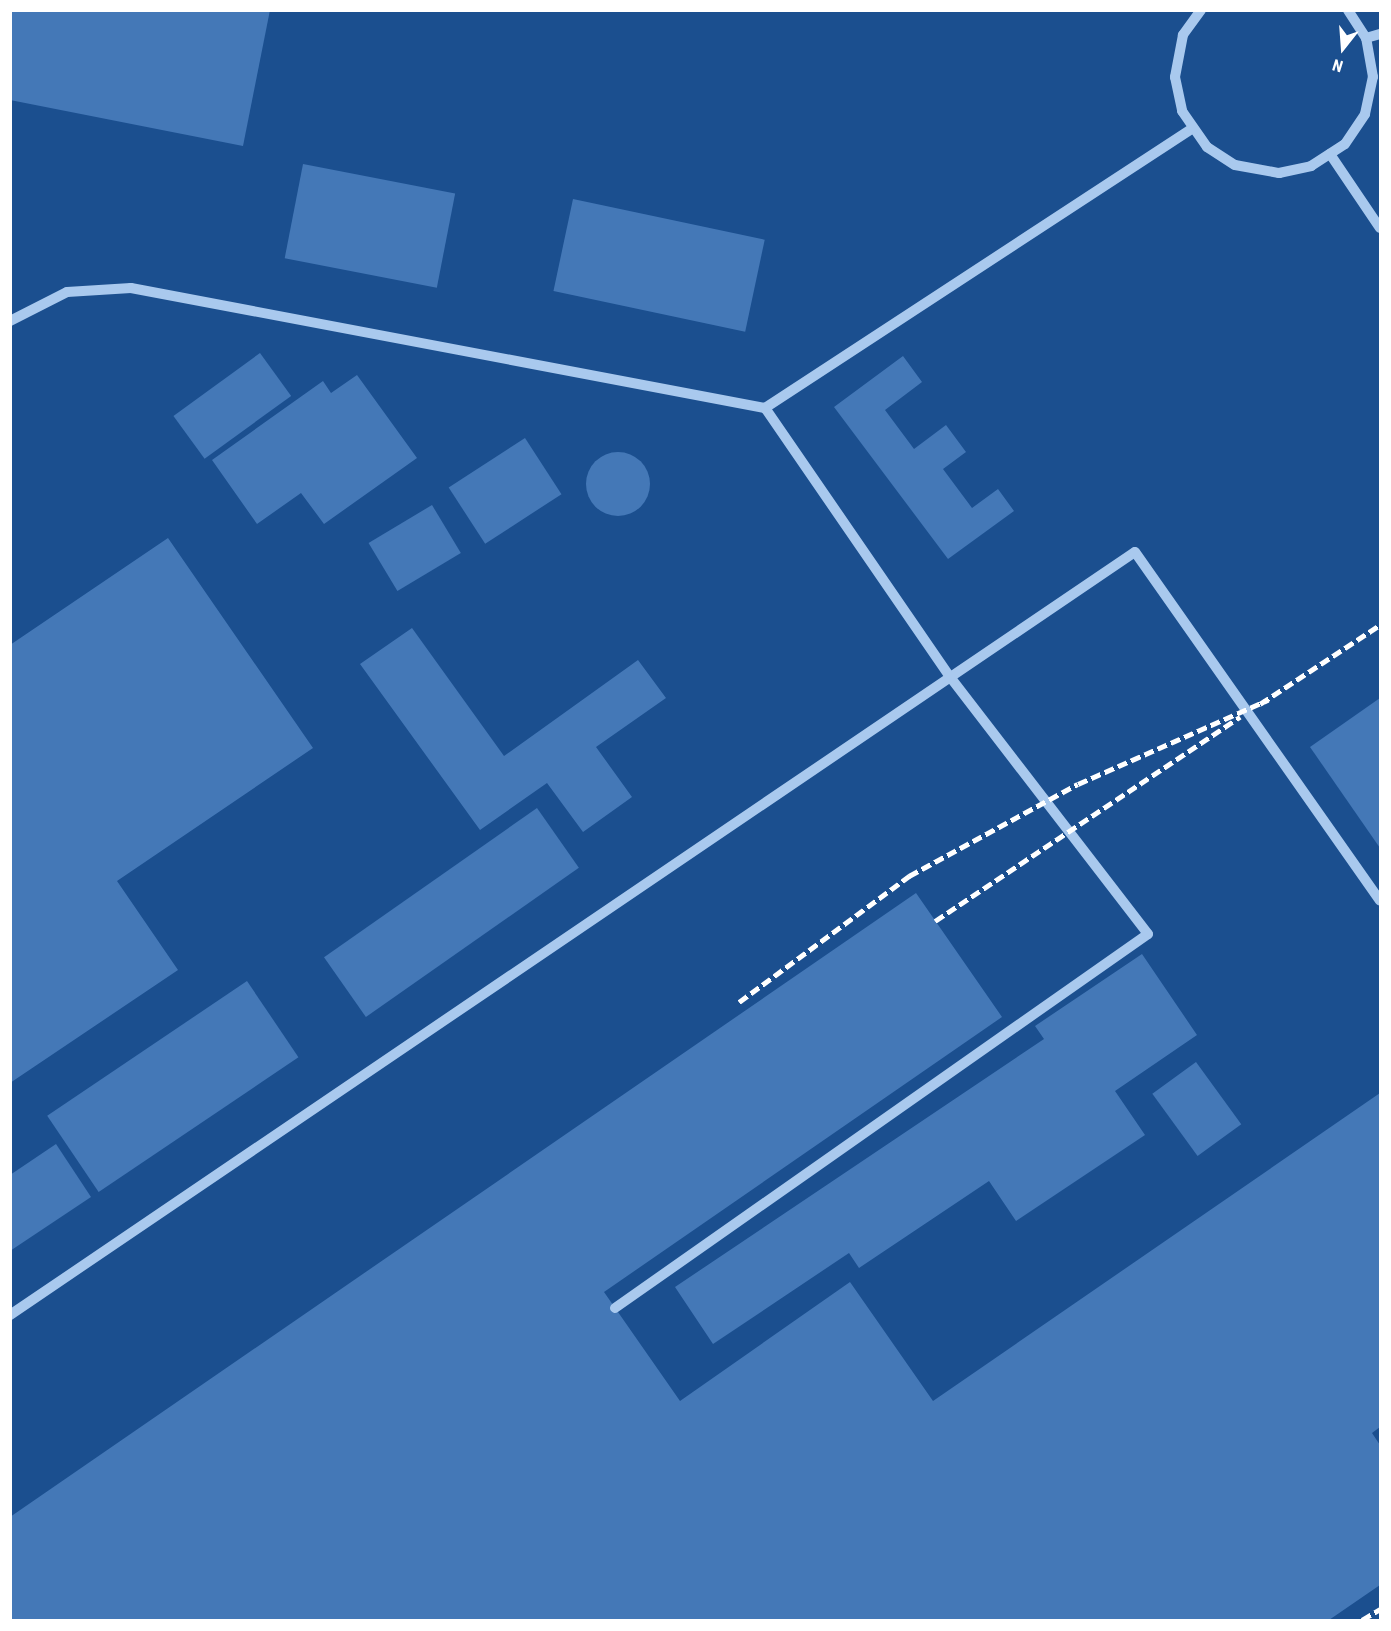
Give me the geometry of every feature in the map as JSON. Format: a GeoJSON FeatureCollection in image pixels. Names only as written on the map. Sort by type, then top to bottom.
{"type":"FeatureCollection","features":[{"type":"Feature","properties":{"kind":"lane"},"geometry":{"type":"LineString","coordinates":[[1200,10],[1183,35],[1175,77],[1182,111],[1207,147],[1235,165],[1279,173],[1311,166],[1345,144],[1365,114],[1377,77],[1366,38],[1351,11]]}},
{"type":"Feature","properties":{"kind":"lane"},"geometry":{"type":"LineString","coordinates":[[1366,38],[1380,34]]}},
{"type":"Feature","properties":{"kind":"lane"},"geometry":{"type":"LineString","coordinates":[[10,321],[67,292],[131,288],[765,408],[1193,128]]}},
{"type":"Feature","properties":{"kind":"lane"},"geometry":{"type":"LineString","coordinates":[[1330,154],[1380,228]]}},
{"type":"Feature","properties":{"kind":"lane"},"geometry":{"type":"LineString","coordinates":[[615,1308],[1148,934],[950,677],[765,408]]}},
{"type":"Feature","properties":{"kind":"lane"},"geometry":{"type":"LineString","coordinates":[[10,1315],[1135,552],[1380,900]]}},
{"type":"Feature","properties":{"kind":"building"},"geometry":{"type":"Polygon","coordinates":[[[10,10],[270,10],[243,146],[10,100],[10,10]]]}},
{"type":"Feature","properties":{"kind":"building"},"geometry":{"type":"Polygon","coordinates":[[[303,164],[455,194],[437,288],[285,258],[303,164]]]}},
{"type":"Feature","properties":{"kind":"building"},"geometry":{"type":"Polygon","coordinates":[[[573,199],[765,240],[745,332],[553,291],[573,199]]]}},
{"type":"Feature","properties":{"kind":"building"},"geometry":{"type":"Polygon","coordinates":[[[260,353],[291,396],[205,459],[173,416],[260,353]]]}},
{"type":"Feature","properties":{"kind":"building"},"geometry":{"type":"Polygon","coordinates":[[[903,356],[922,382],[885,410],[914,449],[946,425],[966,452],[943,469],[972,508],[998,489],[1014,511],[948,559],[834,407],[903,356]]]}},
{"type":"Feature","properties":{"kind":"building"},"geometry":{"type":"Polygon","coordinates":[[[357,375],[417,458],[324,524],[301,493],[257,524],[212,460],[323,381],[331,393],[357,375]]]}},
{"type":"Feature","properties":{"kind":"building"},"geometry":{"type":"Polygon","coordinates":[[[525,438],[561,494],[485,544],[449,488],[525,438]]]}},
{"type":"Feature","properties":{"kind":"building"},"geometry":{"type":"Polygon","coordinates":[[[618,452],[636,458],[644,466],[650,484],[644,502],[636,510],[618,516],[600,510],[592,502],[586,484],[592,466],[600,458],[618,452]]]}},
{"type":"Feature","properties":{"kind":"building"},"geometry":{"type":"Polygon","coordinates":[[[432,505],[461,553],[397,591],[369,543],[432,505]]]}},
{"type":"Feature","properties":{"kind":"building"},"geometry":{"type":"Polygon","coordinates":[[[168,538],[313,748],[117,881],[178,970],[10,1083],[10,645],[168,538]]]}},
{"type":"Feature","properties":{"kind":"building"},"geometry":{"type":"Polygon","coordinates":[[[412,628],[504,756],[638,660],[666,698],[596,747],[632,797],[583,832],[547,783],[480,830],[360,664],[412,628]]]}},
{"type":"Feature","properties":{"kind":"building"},"geometry":{"type":"Polygon","coordinates":[[[1380,698],[1380,848],[1310,747],[1380,698]]]}},
{"type":"Feature","properties":{"kind":"building"},"geometry":{"type":"Polygon","coordinates":[[[537,808],[579,868],[366,1017],[324,957],[537,808]]]}},
{"type":"Feature","properties":{"kind":"building"},"geometry":{"type":"Polygon","coordinates":[[[916,893],[1002,1017],[604,1292],[680,1401],[850,1282],[933,1401],[1380,1093],[1380,1427],[1372,1433],[1380,1445],[1380,1585],[1329,1620],[10,1620],[10,1517],[916,893]]]}},
{"type":"Feature","properties":{"kind":"building"},"geometry":{"type":"Polygon","coordinates":[[[1142,954],[1197,1035],[1115,1091],[1145,1135],[1016,1221],[989,1181],[859,1268],[849,1253],[713,1344],[675,1287],[1044,1039],[1035,1026],[1142,954]]]}},
{"type":"Feature","properties":{"kind":"building"},"geometry":{"type":"Polygon","coordinates":[[[247,981],[298,1057],[99,1192],[47,1116],[247,981]]]}},
{"type":"Feature","properties":{"kind":"building"},"geometry":{"type":"Polygon","coordinates":[[[1196,1062],[1241,1124],[1198,1156],[1152,1094],[1196,1062]]]}},
{"type":"Feature","properties":{"kind":"building"},"geometry":{"type":"Polygon","coordinates":[[[56,1144],[91,1197],[10,1251],[10,1175],[56,1144]]]}},
{"type":"Feature","properties":{"kind":"railway"},"geometry":{"type":"LineString","coordinates":[[1260,704],[1380,625]]}},
{"type":"Feature","properties":{"kind":"railway"},"geometry":{"type":"LineString","coordinates":[[739,1002],[909,876],[1078,784],[1268,700]]}},
{"type":"Feature","properties":{"kind":"railway"},"geometry":{"type":"LineString","coordinates":[[935,921],[1240,717]]}},
{"type":"Feature","properties":{"kind":"railway"},"geometry":{"type":"LineString","coordinates":[[1362,1620],[1380,1609]]}}]}
